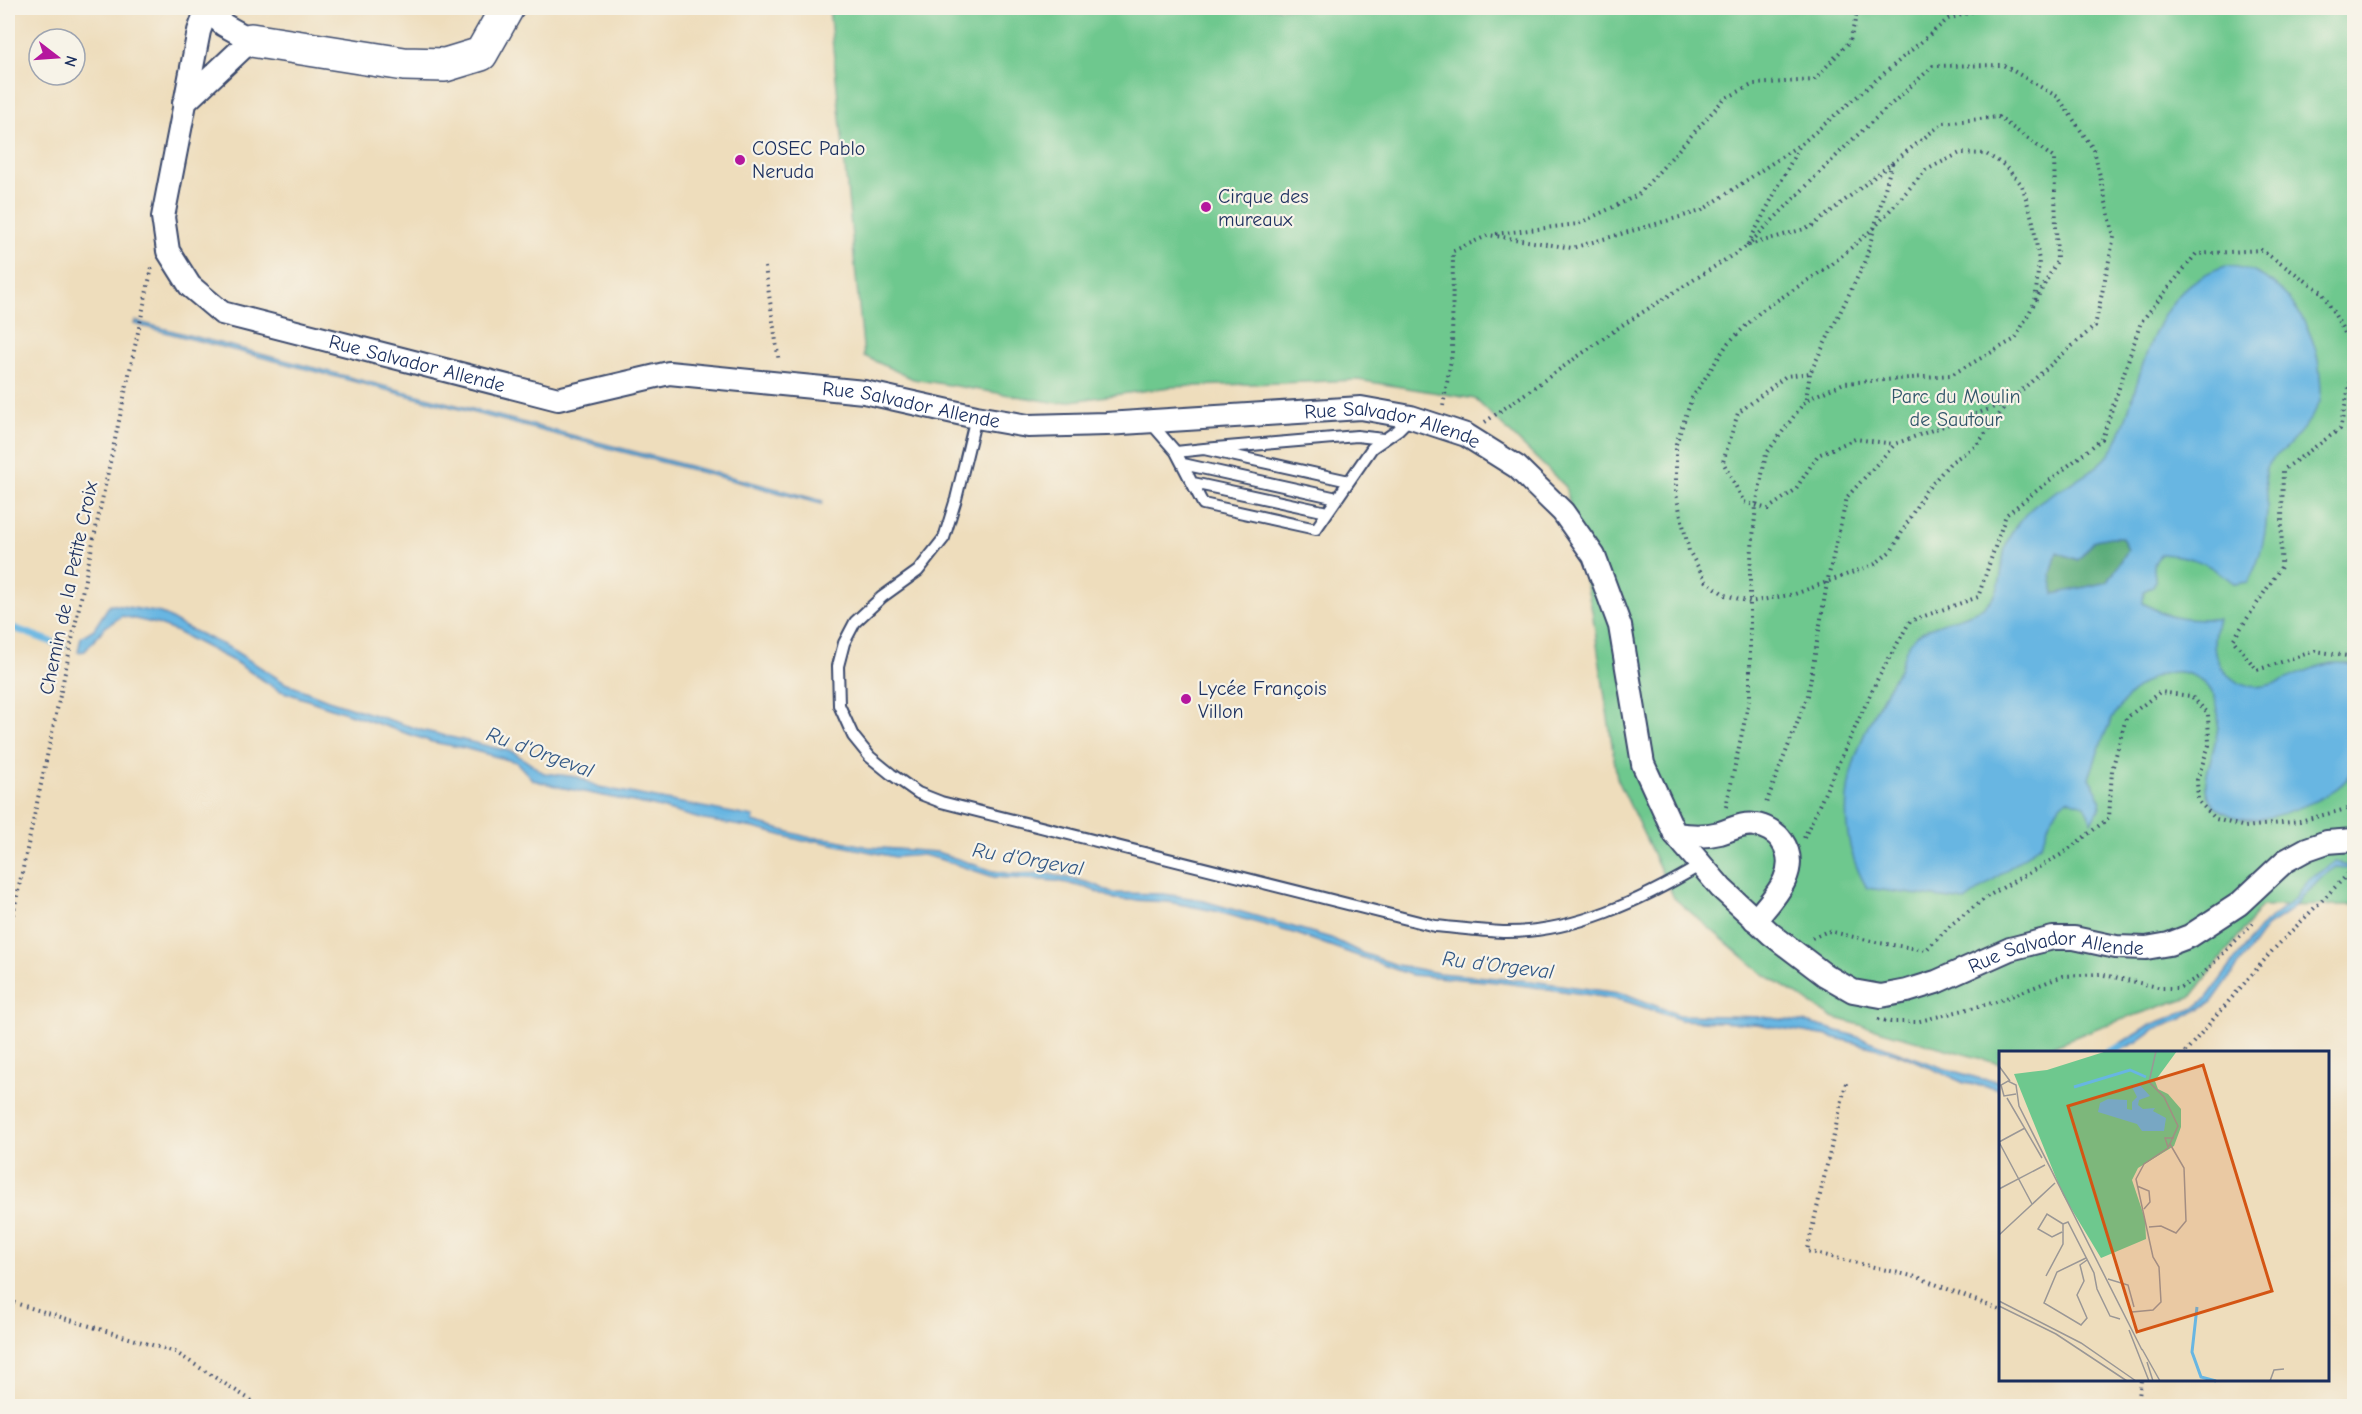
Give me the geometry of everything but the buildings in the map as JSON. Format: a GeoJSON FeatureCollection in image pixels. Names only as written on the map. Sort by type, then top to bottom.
{"type":"FeatureCollection","features":[{"type":"Feature","properties":{"kind":"main road"},"geometry":{"type":"LineString","coordinates":[[252,40],[404,64],[445,65],[481,54],[507,8]]}},
{"type":"Feature","properties":{"kind":"street"},"geometry":{"type":"LineString","coordinates":[[184,103],[252,40],[224,25],[207,8]]}},
{"type":"Feature","properties":{"kind":"street","name":"Rue Salvador Allende"},"geometry":{"type":"LineString","coordinates":[[207,8],[199,31],[163,217],[168,251],[190,286],[222,313],[558,399],[669,373],[864,392],[1028,426],[1150,422],[1361,408],[1411,417],[1466,435],[1517,467],[1563,512],[1594,556],[1620,626],[1643,764],[1675,834],[1721,888],[1755,920],[1825,975],[1853,991],[1881,996],[1907,992],[2010,949],[2053,938],[2074,938],[2116,947],[2146,948],[2169,944],[2190,936],[2239,903],[2285,861],[2307,849],[2327,842],[2355,840]]}},
{"type":"Feature","properties":{"kind":"street"},"geometry":{"type":"LineString","coordinates":[[1675,834],[1699,837],[1720,833],[1741,825],[1758,825],[1778,835],[1789,851],[1788,871],[1780,892],[1755,920]]}},
{"type":"Feature","properties":{"kind":"lane"},"geometry":{"type":"LineString","coordinates":[[976,417],[944,538],[918,571],[882,597],[855,622],[844,643],[838,666],[839,705],[853,736],[870,757],[918,793],[941,802],[1435,926],[1505,932],[1557,926],[1617,909],[1661,889],[1701,865]]}},
{"type":"Feature","properties":{"kind":"lane"},"geometry":{"type":"LineString","coordinates":[[1150,422],[1176,452],[1203,504],[1316,529],[1372,448],[1398,430],[1411,417]]}},
{"type":"Feature","properties":{"kind":"lane"},"geometry":{"type":"LineString","coordinates":[[1176,452],[1357,436],[1383,439]]}},
{"type":"Feature","properties":{"kind":"lane"},"geometry":{"type":"LineString","coordinates":[[1204,449],[1349,481]]}},
{"type":"Feature","properties":{"kind":"lane"},"geometry":{"type":"LineString","coordinates":[[1183,464],[1337,498]]}},
{"type":"Feature","properties":{"kind":"lane"},"geometry":{"type":"LineString","coordinates":[[1193,483],[1327,512]]}},
{"type":"Feature","properties":{"kind":"path"},"geometry":{"type":"LineString","coordinates":[[1440,425],[1452,354],[1452,250],[1489,235],[1578,224],[1638,195],[1724,99],[1754,84],[1814,80],[1850,41],[1858,8]]}},
{"type":"Feature","properties":{"kind":"path"},"geometry":{"type":"LineString","coordinates":[[1489,235],[1572,248],[1701,211],[1800,145],[1948,19],[1984,8]]}},
{"type":"Feature","properties":{"kind":"path"},"geometry":{"type":"LineString","coordinates":[[1466,435],[1621,327],[1747,246],[1852,140],[1934,66],[2003,65],[2058,97],[2094,150],[2114,237],[2095,326],[2008,402],[1976,446],[1951,462],[1924,493],[1892,550],[1875,564],[1795,594],[1750,602],[1725,595],[1706,581],[1689,550],[1676,494],[1676,444],[1692,398],[1728,343],[1761,311],[1831,265],[1874,228],[1926,170],[1960,153],[1986,154],[2004,165],[2022,185],[2033,222],[2039,261],[2034,303]]}},
{"type":"Feature","properties":{"kind":"path"},"geometry":{"type":"LineString","coordinates":[[1747,246],[1811,227],[1942,123],[1998,117],[2054,158],[2057,261],[2015,339],[1951,375],[1844,383],[1806,400]]}},
{"type":"Feature","properties":{"kind":"path"},"geometry":{"type":"LineString","coordinates":[[1747,246],[1800,145]]}},
{"type":"Feature","properties":{"kind":"path"},"geometry":{"type":"LineString","coordinates":[[1720,833],[1750,696],[1750,569],[1756,506],[1766,454],[1806,400],[1810,373],[1865,262],[1892,164]]}},
{"type":"Feature","properties":{"kind":"path"},"geometry":{"type":"LineString","coordinates":[[1788,871],[1876,680],[1910,621],[1978,597],[2006,515],[2102,439],[2141,322],[2196,254],[2261,250],[2322,292],[2355,349]]}},
{"type":"Feature","properties":{"kind":"path","name":"Chemin de la Petite Croix"},"geometry":{"type":"LineString","coordinates":[[8,938],[152,266],[168,251]]}},
{"type":"Feature","properties":{"kind":"path"},"geometry":{"type":"LineString","coordinates":[[765,267],[779,362],[775,384]]}},
{"type":"Feature","properties":{"kind":"path"},"geometry":{"type":"LineString","coordinates":[[2355,364],[2340,429],[2283,470],[2281,567],[2233,640],[2257,670],[2315,651],[2355,657]]}},
{"type":"Feature","properties":{"kind":"path"},"geometry":{"type":"LineString","coordinates":[[1810,373],[1786,376],[1738,413],[1723,462],[1744,502],[1768,509],[1795,490],[1818,455],[1855,439],[1895,444]]}},
{"type":"Feature","properties":{"kind":"path"},"geometry":{"type":"LineString","coordinates":[[1758,825],[1808,695],[1827,583],[1847,497],[1895,444],[2008,402]]}},
{"type":"Feature","properties":{"kind":"path"},"geometry":{"type":"LineString","coordinates":[[1802,958],[1808,940],[1828,931],[1880,943],[1926,950],[1953,923],[1988,896],[2062,854],[2109,818],[2112,770],[2126,718],[2160,692],[2191,696],[2208,713],[2209,745],[2197,780],[2198,801],[2216,819],[2245,827],[2300,821],[2355,807]]}},
{"type":"Feature","properties":{"kind":"path"},"geometry":{"type":"LineString","coordinates":[[2187,1051],[2273,950],[2355,868]]}},
{"type":"Feature","properties":{"kind":"path"},"geometry":{"type":"LineString","coordinates":[[1869,1017],[1891,1023],[1916,1022],[1996,1002],[2063,976],[2081,974],[2100,974],[2162,988],[2179,988],[2202,975],[2259,918]]}},
{"type":"Feature","properties":{"kind":"path"},"geometry":{"type":"LineString","coordinates":[[1846,1083],[1807,1251],[1920,1278],[1999,1309]]}},
{"type":"Feature","properties":{"kind":"path"},"geometry":{"type":"LineString","coordinates":[[8,1301],[175,1352],[260,1407]]}},
{"type":"Feature","properties":{"kind":"path"},"geometry":{"type":"LineString","coordinates":[[2138,1407],[2141,1381]]}},
{"type":"Feature","properties":{"kind":"green space","name":"Parc du Moulin de Sautour"},"geometry":{"type":"Polygon","coordinates":[[[829,8],[2354,8],[2354,905],[2262,906],[2192,996],[2097,1028],[2040,1051],[1999,1051],[1999,1064],[1832,1017],[1762,973],[1674,898],[1617,778],[1592,611],[1566,487],[1475,399],[1358,380],[1170,387],[1058,403],[913,379],[864,356],[829,8]]]}},
{"type":"Feature","properties":{"kind":"green space"},"geometry":{"type":"Polygon","coordinates":[[[2122,537],[2128,550],[2108,582],[2053,595],[2051,574],[2057,552],[2078,560],[2095,540],[2122,537]]]}},
{"type":"Feature","properties":{"kind":"water"},"geometry":{"type":"Polygon","coordinates":[[[2226,266],[2245,269],[2263,277],[2279,289],[2304,321],[2312,339],[2318,358],[2321,398],[2304,428],[2286,448],[2270,461],[2266,468],[2265,529],[2261,551],[2248,582],[2235,584],[2201,562],[2161,554],[2154,565],[2155,581],[2153,586],[2144,591],[2143,603],[2161,612],[2179,617],[2218,619],[2214,639],[2215,653],[2224,671],[2239,683],[2255,687],[2271,684],[2321,666],[2338,663],[2354,666],[2355,760],[2349,776],[2328,794],[2283,813],[2251,819],[2238,818],[2225,813],[2214,805],[2206,790],[2206,779],[2218,723],[2218,708],[2213,694],[2204,682],[2190,675],[2180,672],[2162,674],[2136,689],[2117,711],[2108,726],[2089,778],[2100,799],[2099,809],[2092,822],[2084,805],[2067,799],[2060,805],[2050,821],[2041,844],[1965,901],[1867,888],[1854,860],[1848,833],[1847,805],[1850,778],[1869,724],[1899,669],[1911,641],[1933,626],[1973,613],[1988,603],[1997,591],[2006,545],[2017,524],[2039,502],[2086,474],[2107,457],[2122,429],[2159,324],[2185,289],[2203,275],[2226,266]],[[2122,537],[2095,540],[2078,560],[2057,552],[2051,574],[2054,594],[2108,582],[2128,550],[2122,537]]]}},
{"type":"Feature","properties":{"kind":"water"},"geometry":{"type":"Polygon","coordinates":[[[135,321],[823,501],[822,504],[134,324],[135,321]]]}},
{"type":"Feature","properties":{"kind":"water"},"geometry":{"type":"Polygon","coordinates":[[[110,604],[161,613],[230,648],[285,683],[328,700],[421,730],[513,752],[544,773],[578,777],[599,787],[754,817],[753,822],[807,837],[833,839],[868,847],[937,852],[993,871],[1012,874],[1043,873],[1096,885],[1111,893],[1164,894],[1197,899],[1331,938],[1362,953],[1397,965],[1438,973],[1531,981],[1626,994],[1679,1015],[1763,1017],[1809,1023],[1852,1035],[1943,1068],[1981,1079],[1999,1081],[1999,1089],[1964,1083],[1902,1055],[1828,1036],[1756,1024],[1681,1020],[1625,1001],[1591,995],[1498,982],[1411,975],[1297,934],[1215,911],[1168,902],[1115,899],[1087,888],[1057,881],[994,877],[923,855],[895,857],[818,841],[803,841],[754,828],[704,820],[653,806],[559,787],[533,780],[516,762],[432,742],[278,690],[235,662],[157,624],[122,616],[105,627],[85,651],[78,652],[81,637],[94,629],[110,604]]]}},
{"type":"Feature","properties":{"kind":"water"},"geometry":{"type":"Polygon","coordinates":[[[2335,862],[2352,866],[2351,868],[2336,867],[2324,875],[2289,912],[2266,927],[2212,1002],[2182,1019],[2155,1029],[2137,1042],[2116,1051],[2114,1047],[2150,1025],[2193,1009],[2206,999],[2259,928],[2297,897],[2309,879],[2335,862]]]}},
{"type":"Feature","properties":{"kind":"waterway","name":"Ru d'Orgeval"},"geometry":{"type":"LineString","coordinates":[[8,626],[63,646]]}},
{"type":"Feature","properties":{"kind":"waterway","name":"Ru d'Orgeval"},"geometry":{"type":"LineString","coordinates":[[2110,1051],[2122,1046]]}},
{"type":"Feature","properties":{"kind":"place","name":"COSEC Pablo Neruda"},"geometry":{"type":"Point","coordinates":[740,160]}},
{"type":"Feature","properties":{"kind":"place","name":"Cirque des mureaux"},"geometry":{"type":"Point","coordinates":[1206,207]}},
{"type":"Feature","properties":{"kind":"place","name":"Lycée François Villon"},"geometry":{"type":"Point","coordinates":[1186,699]}}]}
